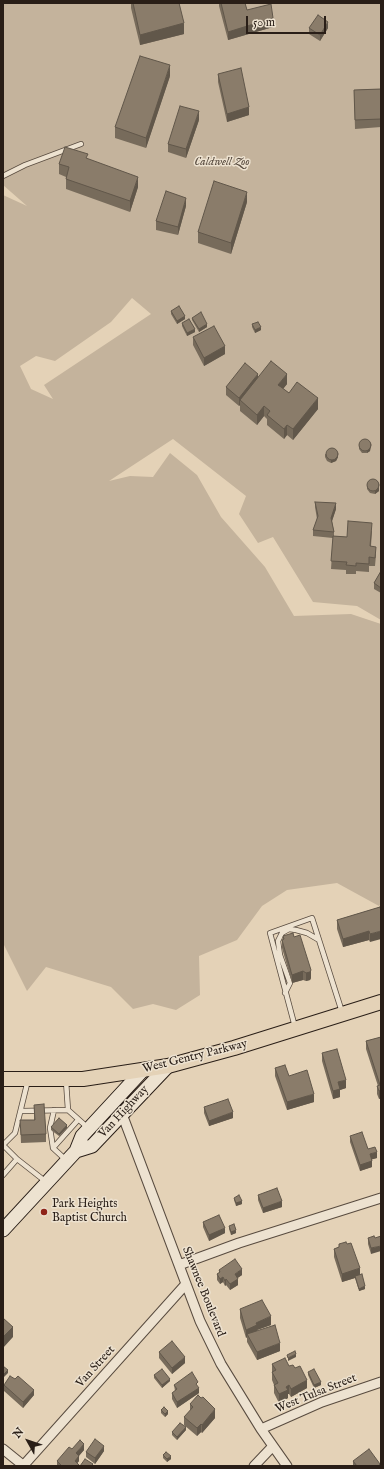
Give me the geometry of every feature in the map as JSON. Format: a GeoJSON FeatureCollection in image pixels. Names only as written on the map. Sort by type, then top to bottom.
{"type":"FeatureCollection","features":[{"type":"Feature","properties":{"kind":"main road","name":"West Gentry Parkway"},"geometry":{"type":"LineString","coordinates":[[3,1079],[66,1080],[168,1066],[381,1002]]}},
{"type":"Feature","properties":{"kind":"main road","name":"Van Highway"},"geometry":{"type":"LineString","coordinates":[[72,1156],[92,1146],[168,1066]]}},
{"type":"Feature","properties":{"kind":"main road","name":"Van Highway"},"geometry":{"type":"LineString","coordinates":[[5,1225],[72,1156],[82,1136],[143,1070]]}},
{"type":"Feature","properties":{"kind":"street","name":"Shawnee Boulevard"},"geometry":{"type":"LineString","coordinates":[[122,1114],[200,1321],[221,1364],[261,1429],[287,1466]]}},
{"type":"Feature","properties":{"kind":"street"},"geometry":{"type":"LineString","coordinates":[[179,1265],[239,1243],[381,1198]]}},
{"type":"Feature","properties":{"kind":"street","name":"Van Street"},"geometry":{"type":"LineString","coordinates":[[24,1466],[186,1284]]}},
{"type":"Feature","properties":{"kind":"street","name":"West Tulsa Street"},"geometry":{"type":"LineString","coordinates":[[261,1429],[322,1402],[381,1382]]}},
{"type":"Feature","properties":{"kind":"street"},"geometry":{"type":"LineString","coordinates":[[254,1466],[273,1446]]}},
{"type":"Feature","properties":{"kind":"street"},"geometry":{"type":"LineString","coordinates":[[3,1449],[24,1466]]}},
{"type":"Feature","properties":{"kind":"lane"},"geometry":{"type":"LineString","coordinates":[[3,176],[25,165],[81,144]]}},
{"type":"Feature","properties":{"kind":"lane"},"geometry":{"type":"LineString","coordinates":[[295,1029],[270,933],[312,918],[342,1014]]}},
{"type":"Feature","properties":{"kind":"lane"},"geometry":{"type":"LineString","coordinates":[[285,992],[290,983],[280,955],[278,941],[282,933],[289,930],[296,930],[307,933],[319,940]]}},
{"type":"Feature","properties":{"kind":"lane"},"geometry":{"type":"LineString","coordinates":[[28,1080],[22,1111],[15,1133],[3,1145],[17,1159],[47,1182]]}},
{"type":"Feature","properties":{"kind":"lane"},"geometry":{"type":"LineString","coordinates":[[66,1080],[68,1110],[89,1128]]}},
{"type":"Feature","properties":{"kind":"lane"},"geometry":{"type":"LineString","coordinates":[[53,1148],[50,1128],[54,1110]]}},
{"type":"Feature","properties":{"kind":"lane"},"geometry":{"type":"LineString","coordinates":[[22,1111],[68,1110]]}},
{"type":"Feature","properties":{"kind":"lane"},"geometry":{"type":"LineString","coordinates":[[53,1148],[78,1120]]}},
{"type":"Feature","properties":{"kind":"lane"},"geometry":{"type":"LineString","coordinates":[[53,1148],[72,1156]]}},
{"type":"Feature","properties":{"kind":"lane"},"geometry":{"type":"LineString","coordinates":[[3,1176],[17,1159]]}},
{"type":"Feature","properties":{"kind":"green space","name":"Caldwell Zoo"},"geometry":{"type":"Polygon","coordinates":[[[3,3],[381,3],[381,620],[357,606],[313,602],[273,537],[258,543],[239,514],[246,496],[173,439],[109,481],[130,476],[153,477],[170,453],[197,475],[221,517],[265,567],[294,616],[351,614],[381,624],[381,904],[379,906],[337,883],[287,890],[262,906],[237,940],[199,956],[200,995],[176,1010],[153,1004],[133,1009],[111,987],[46,967],[27,991],[3,943],[3,195],[27,206],[3,185],[3,3]],[[132,298],[111,322],[55,361],[36,356],[20,366],[31,389],[53,399],[44,385],[151,314],[132,298]]]}},
{"type":"Feature","properties":{"kind":"building"},"geometry":{"type":"Polygon","coordinates":[[[133,3],[179,3],[184,23],[140,35],[133,3]]]}},
{"type":"Feature","properties":{"kind":"building"},"geometry":{"type":"Polygon","coordinates":[[[221,3],[245,3],[247,10],[271,4],[273,18],[228,32],[221,3]]]}},
{"type":"Feature","properties":{"kind":"building"},"geometry":{"type":"Polygon","coordinates":[[[318,15],[328,22],[320,35],[309,28],[318,15]]]}},
{"type":"Feature","properties":{"kind":"building"},"geometry":{"type":"Polygon","coordinates":[[[140,56],[170,65],[146,138],[115,127],[140,56]]]}},
{"type":"Feature","properties":{"kind":"building"},"geometry":{"type":"Polygon","coordinates":[[[241,68],[249,107],[227,114],[218,74],[241,68]]]}},
{"type":"Feature","properties":{"kind":"building"},"geometry":{"type":"Polygon","coordinates":[[[381,89],[381,119],[355,120],[354,90],[381,89]]]}},
{"type":"Feature","properties":{"kind":"building"},"geometry":{"type":"Polygon","coordinates":[[[180,106],[199,111],[186,149],[168,144],[180,106]]]}},
{"type":"Feature","properties":{"kind":"building"},"geometry":{"type":"Polygon","coordinates":[[[65,147],[88,154],[86,158],[138,177],[130,201],[66,179],[69,167],[59,164],[65,147]]]}},
{"type":"Feature","properties":{"kind":"building"},"geometry":{"type":"Polygon","coordinates":[[[214,181],[247,192],[231,243],[198,232],[214,181]]]}},
{"type":"Feature","properties":{"kind":"building"},"geometry":{"type":"Polygon","coordinates":[[[166,191],[186,198],[178,227],[156,221],[166,191]]]}},
{"type":"Feature","properties":{"kind":"building"},"geometry":{"type":"Polygon","coordinates":[[[179,306],[185,316],[177,321],[171,311],[179,306]]]}},
{"type":"Feature","properties":{"kind":"building"},"geometry":{"type":"Polygon","coordinates":[[[201,312],[207,324],[199,329],[192,318],[201,312]]]}},
{"type":"Feature","properties":{"kind":"building"},"geometry":{"type":"Polygon","coordinates":[[[189,319],[195,329],[187,333],[182,323],[189,319]]]}},
{"type":"Feature","properties":{"kind":"building"},"geometry":{"type":"Polygon","coordinates":[[[258,322],[261,327],[255,330],[252,324],[258,322]]]}},
{"type":"Feature","properties":{"kind":"building"},"geometry":{"type":"Polygon","coordinates":[[[214,326],[225,346],[204,358],[193,337],[214,326]]]}},
{"type":"Feature","properties":{"kind":"building"},"geometry":{"type":"Polygon","coordinates":[[[271,361],[287,374],[278,385],[289,393],[297,382],[318,398],[293,429],[287,425],[284,429],[267,415],[270,411],[264,406],[257,415],[240,400],[271,361]]]}},
{"type":"Feature","properties":{"kind":"building"},"geometry":{"type":"Polygon","coordinates":[[[245,363],[258,374],[239,398],[226,387],[245,363]]]}},
{"type":"Feature","properties":{"kind":"building"},"geometry":{"type":"Polygon","coordinates":[[[365,439],[369,441],[371,445],[369,449],[365,451],[361,449],[359,445],[361,441],[365,439]]]}},
{"type":"Feature","properties":{"kind":"building"},"geometry":{"type":"Polygon","coordinates":[[[332,448],[336,450],[338,454],[336,458],[332,460],[328,458],[326,454],[328,450],[332,448]]]}},
{"type":"Feature","properties":{"kind":"building"},"geometry":{"type":"Polygon","coordinates":[[[371,479],[375,479],[379,485],[375,491],[371,491],[367,487],[367,483],[371,479]]]}},
{"type":"Feature","properties":{"kind":"building"},"geometry":{"type":"Polygon","coordinates":[[[315,502],[336,503],[331,518],[334,532],[313,530],[318,516],[315,502]]]}},
{"type":"Feature","properties":{"kind":"building"},"geometry":{"type":"Polygon","coordinates":[[[348,521],[372,523],[370,546],[376,547],[375,558],[369,557],[369,564],[356,563],[356,566],[346,565],[347,562],[331,561],[333,536],[347,537],[348,521]]]}},
{"type":"Feature","properties":{"kind":"building"},"geometry":{"type":"Polygon","coordinates":[[[381,571],[381,588],[374,583],[381,571]]]}},
{"type":"Feature","properties":{"kind":"building"},"geometry":{"type":"Polygon","coordinates":[[[380,907],[381,931],[370,934],[369,931],[343,939],[337,920],[380,907]]]}},
{"type":"Feature","properties":{"kind":"building"},"geometry":{"type":"Polygon","coordinates":[[[293,933],[294,937],[300,935],[311,970],[310,972],[306,973],[303,971],[292,975],[282,940],[284,939],[283,936],[293,933]]]}},
{"type":"Feature","properties":{"kind":"building"},"geometry":{"type":"Polygon","coordinates":[[[381,1037],[381,1090],[379,1091],[377,1086],[380,1085],[366,1041],[381,1037]]]}},
{"type":"Feature","properties":{"kind":"building"},"geometry":{"type":"Polygon","coordinates":[[[337,1049],[346,1080],[338,1082],[340,1089],[333,1091],[322,1053],[337,1049]]]}},
{"type":"Feature","properties":{"kind":"building"},"geometry":{"type":"Polygon","coordinates":[[[285,1065],[289,1076],[307,1070],[314,1094],[287,1102],[275,1068],[285,1065]]]}},
{"type":"Feature","properties":{"kind":"building"},"geometry":{"type":"Polygon","coordinates":[[[228,1099],[233,1112],[209,1121],[204,1107],[228,1099]]]}},
{"type":"Feature","properties":{"kind":"building"},"geometry":{"type":"Polygon","coordinates":[[[44,1104],[46,1134],[21,1135],[20,1120],[35,1120],[34,1105],[44,1104]]]}},
{"type":"Feature","properties":{"kind":"building"},"geometry":{"type":"Polygon","coordinates":[[[59,1118],[67,1125],[59,1134],[51,1127],[59,1118]]]}},
{"type":"Feature","properties":{"kind":"building"},"geometry":{"type":"Polygon","coordinates":[[[362,1132],[368,1149],[375,1147],[377,1152],[370,1154],[372,1161],[360,1165],[350,1136],[362,1132]]]}},
{"type":"Feature","properties":{"kind":"building"},"geometry":{"type":"Polygon","coordinates":[[[277,1188],[282,1201],[263,1208],[258,1195],[277,1188]]]}},
{"type":"Feature","properties":{"kind":"building"},"geometry":{"type":"Polygon","coordinates":[[[239,1195],[242,1201],[236,1203],[234,1198],[239,1195]]]}},
{"type":"Feature","properties":{"kind":"building"},"geometry":{"type":"Polygon","coordinates":[[[219,1215],[225,1228],[209,1235],[203,1222],[219,1215]]]}},
{"type":"Feature","properties":{"kind":"building"},"geometry":{"type":"Polygon","coordinates":[[[234,1224],[236,1230],[231,1232],[229,1226],[234,1224]]]}},
{"type":"Feature","properties":{"kind":"building"},"geometry":{"type":"Polygon","coordinates":[[[374,1236],[375,1238],[381,1236],[381,1246],[371,1248],[368,1238],[374,1236]]]}},
{"type":"Feature","properties":{"kind":"building"},"geometry":{"type":"Polygon","coordinates":[[[346,1242],[347,1244],[351,1243],[360,1268],[342,1274],[334,1249],[339,1247],[339,1244],[346,1242]]]}},
{"type":"Feature","properties":{"kind":"building"},"geometry":{"type":"Polygon","coordinates":[[[235,1259],[242,1269],[235,1274],[238,1279],[230,1284],[226,1279],[225,1281],[223,1277],[220,1279],[217,1274],[220,1272],[219,1270],[235,1259]]]}},
{"type":"Feature","properties":{"kind":"building"},"geometry":{"type":"Polygon","coordinates":[[[362,1274],[365,1286],[359,1289],[355,1276],[362,1274]]]}},
{"type":"Feature","properties":{"kind":"building"},"geometry":{"type":"Polygon","coordinates":[[[262,1300],[271,1316],[256,1323],[257,1325],[246,1330],[240,1309],[262,1300]]]}},
{"type":"Feature","properties":{"kind":"building"},"geometry":{"type":"Polygon","coordinates":[[[3,1318],[13,1327],[3,1337],[3,1318]]]}},
{"type":"Feature","properties":{"kind":"building"},"geometry":{"type":"Polygon","coordinates":[[[275,1325],[280,1343],[257,1352],[247,1334],[275,1325]]]}},
{"type":"Feature","properties":{"kind":"building"},"geometry":{"type":"Polygon","coordinates":[[[172,1341],[185,1357],[172,1368],[159,1352],[172,1341]]]}},
{"type":"Feature","properties":{"kind":"building"},"geometry":{"type":"Polygon","coordinates":[[[295,1351],[296,1354],[288,1358],[287,1355],[295,1351]]]}},
{"type":"Feature","properties":{"kind":"building"},"geometry":{"type":"Polygon","coordinates":[[[285,1358],[289,1366],[293,1365],[295,1368],[300,1366],[307,1380],[291,1389],[289,1385],[286,1387],[288,1390],[279,1394],[274,1385],[278,1383],[272,1372],[276,1370],[272,1364],[285,1358]]]}},
{"type":"Feature","properties":{"kind":"building"},"geometry":{"type":"Polygon","coordinates":[[[3,1366],[8,1370],[4,1374],[3,1373],[3,1366]]]}},
{"type":"Feature","properties":{"kind":"building"},"geometry":{"type":"Polygon","coordinates":[[[162,1369],[170,1379],[162,1385],[154,1375],[162,1369]]]}},
{"type":"Feature","properties":{"kind":"building"},"geometry":{"type":"Polygon","coordinates":[[[314,1369],[321,1382],[314,1385],[308,1372],[314,1369]]]}},
{"type":"Feature","properties":{"kind":"building"},"geometry":{"type":"Polygon","coordinates":[[[192,1372],[198,1382],[196,1384],[199,1388],[177,1402],[172,1393],[177,1389],[174,1385],[192,1372]]]}},
{"type":"Feature","properties":{"kind":"building"},"geometry":{"type":"Polygon","coordinates":[[[10,1376],[15,1379],[18,1376],[34,1390],[23,1402],[4,1385],[10,1376]]]}},
{"type":"Feature","properties":{"kind":"building"},"geometry":{"type":"Polygon","coordinates":[[[198,1395],[201,1398],[203,1397],[215,1409],[202,1425],[201,1424],[197,1428],[184,1417],[193,1407],[190,1404],[198,1395]]]}},
{"type":"Feature","properties":{"kind":"building"},"geometry":{"type":"Polygon","coordinates":[[[164,1407],[168,1411],[165,1414],[161,1410],[164,1407]]]}},
{"type":"Feature","properties":{"kind":"building"},"geometry":{"type":"Polygon","coordinates":[[[180,1423],[186,1427],[177,1437],[172,1432],[180,1423]]]}},
{"type":"Feature","properties":{"kind":"building"},"geometry":{"type":"Polygon","coordinates":[[[95,1439],[104,1446],[95,1458],[86,1452],[95,1439]]]}},
{"type":"Feature","properties":{"kind":"building"},"geometry":{"type":"Polygon","coordinates":[[[80,1440],[84,1444],[76,1453],[79,1456],[75,1461],[79,1465],[62,1466],[57,1461],[69,1447],[72,1449],[80,1440]]]}},
{"type":"Feature","properties":{"kind":"building"},"geometry":{"type":"Polygon","coordinates":[[[369,1449],[380,1464],[378,1466],[357,1466],[353,1461],[369,1449]]]}},
{"type":"Feature","properties":{"kind":"building"},"geometry":{"type":"Polygon","coordinates":[[[166,1452],[171,1456],[167,1459],[163,1455],[166,1452]]]}},
{"type":"Feature","properties":{"kind":"building"},"geometry":{"type":"Polygon","coordinates":[[[85,1459],[93,1464],[91,1466],[80,1466],[85,1459]]]}},
{"type":"Feature","properties":{"kind":"place","name":"Park Heights Baptist Church"},"geometry":{"type":"Point","coordinates":[44,1212]}}]}
